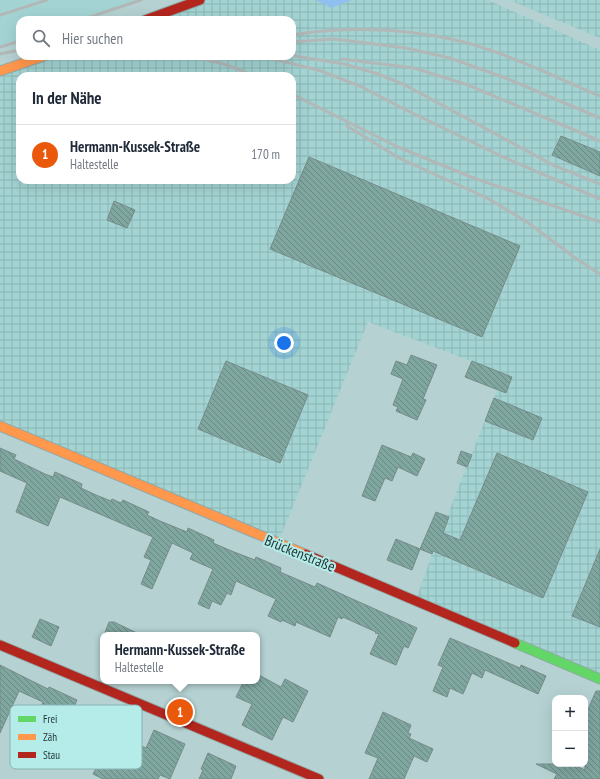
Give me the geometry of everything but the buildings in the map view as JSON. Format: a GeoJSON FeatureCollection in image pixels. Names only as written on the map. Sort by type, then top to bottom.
{"type":"FeatureCollection","features":[{"type":"Feature","properties":{"kind":"street"},"geometry":{"type":"LineString","coordinates":[[156,16],[200,0]]}},
{"type":"Feature","properties":{"kind":"street"},"geometry":{"type":"LineString","coordinates":[[0,71],[32,60]]}},
{"type":"Feature","properties":{"kind":"street","name":"Brückenstraße"},"geometry":{"type":"LineString","coordinates":[[0,426],[262,537],[416,600],[600,679]]}},
{"type":"Feature","properties":{"kind":"street"},"geometry":{"type":"LineString","coordinates":[[0,645],[319,779]]}},
{"type":"Feature","properties":{"kind":"shaded area"},"geometry":{"type":"Polygon","coordinates":[[[0,0],[138,0],[92,16],[16,16],[16,42],[0,47],[0,0]]]}},
{"type":"Feature","properties":{"kind":"shaded area"},"geometry":{"type":"Polygon","coordinates":[[[195,0],[488,0],[600,50],[600,679],[416,600],[432,554],[497,390],[465,377],[471,361],[368,322],[278,543],[0,424],[0,71],[32,60],[296,60],[296,16],[153,16],[195,0]]]}},
{"type":"Feature","properties":{"kind":"shaded area"},"geometry":{"type":"Polygon","coordinates":[[[509,0],[600,0],[600,38],[509,0]]]}},
{"type":"Feature","properties":{"kind":"water"},"geometry":{"type":"Polygon","coordinates":[[[316,0],[352,0],[331,8],[316,0]]]}},
{"type":"Feature","properties":{"kind":"railway"},"geometry":{"type":"LineString","coordinates":[[0,15],[47,0]]}},
{"type":"Feature","properties":{"kind":"railway"},"geometry":{"type":"LineString","coordinates":[[93,16],[141,0]]}},
{"type":"Feature","properties":{"kind":"railway"},"geometry":{"type":"LineString","coordinates":[[296,34],[335,30],[378,30],[400,31],[443,37],[504,55],[600,96]]}},
{"type":"Feature","properties":{"kind":"railway"},"geometry":{"type":"LineString","coordinates":[[296,42],[334,39],[406,48],[450,58],[508,79],[600,118]]}},
{"type":"Feature","properties":{"kind":"railway"},"geometry":{"type":"LineString","coordinates":[[0,47],[16,42]]}},
{"type":"Feature","properties":{"kind":"railway"},"geometry":{"type":"LineString","coordinates":[[0,54],[16,51]]}},
{"type":"Feature","properties":{"kind":"railway"},"geometry":{"type":"LineString","coordinates":[[296,56],[344,64],[378,74],[405,85],[553,165],[600,184]]}},
{"type":"Feature","properties":{"kind":"railway"},"geometry":{"type":"LineString","coordinates":[[342,59],[414,68],[468,85],[600,141]]}},
{"type":"Feature","properties":{"kind":"railway"},"geometry":{"type":"LineString","coordinates":[[207,60],[224,64],[245,72]]}},
{"type":"Feature","properties":{"kind":"railway"},"geometry":{"type":"LineString","coordinates":[[276,60],[321,71],[362,87],[503,157],[600,199]]}},
{"type":"Feature","properties":{"kind":"railway"},"geometry":{"type":"LineString","coordinates":[[296,96],[398,147],[471,177],[600,222]]}},
{"type":"Feature","properties":{"kind":"railway"},"geometry":{"type":"LineString","coordinates":[[347,126],[399,158],[487,198],[527,222],[574,257],[600,274]]}},
{"type":"Feature","properties":{"kind":"traffic: fast"},"geometry":{"type":"LineString","coordinates":[[515,643],[600,679]]}},
{"type":"Feature","properties":{"kind":"traffic: slow"},"geometry":{"type":"LineString","coordinates":[[0,71],[32,60]]}},
{"type":"Feature","properties":{"kind":"traffic: slow"},"geometry":{"type":"LineString","coordinates":[[0,426],[305,554]]}},
{"type":"Feature","properties":{"kind":"traffic: jam"},"geometry":{"type":"LineString","coordinates":[[156,16],[200,0]]}},
{"type":"Feature","properties":{"kind":"traffic: jam"},"geometry":{"type":"LineString","coordinates":[[305,554],[515,643]]}},
{"type":"Feature","properties":{"kind":"traffic: jam"},"geometry":{"type":"LineString","coordinates":[[0,645],[319,779]]}},
{"type":"Feature","properties":{"kind":"place","name":"Hermann-Kussek-Straße"},"geometry":{"type":"Point","coordinates":[180,712]}}]}
